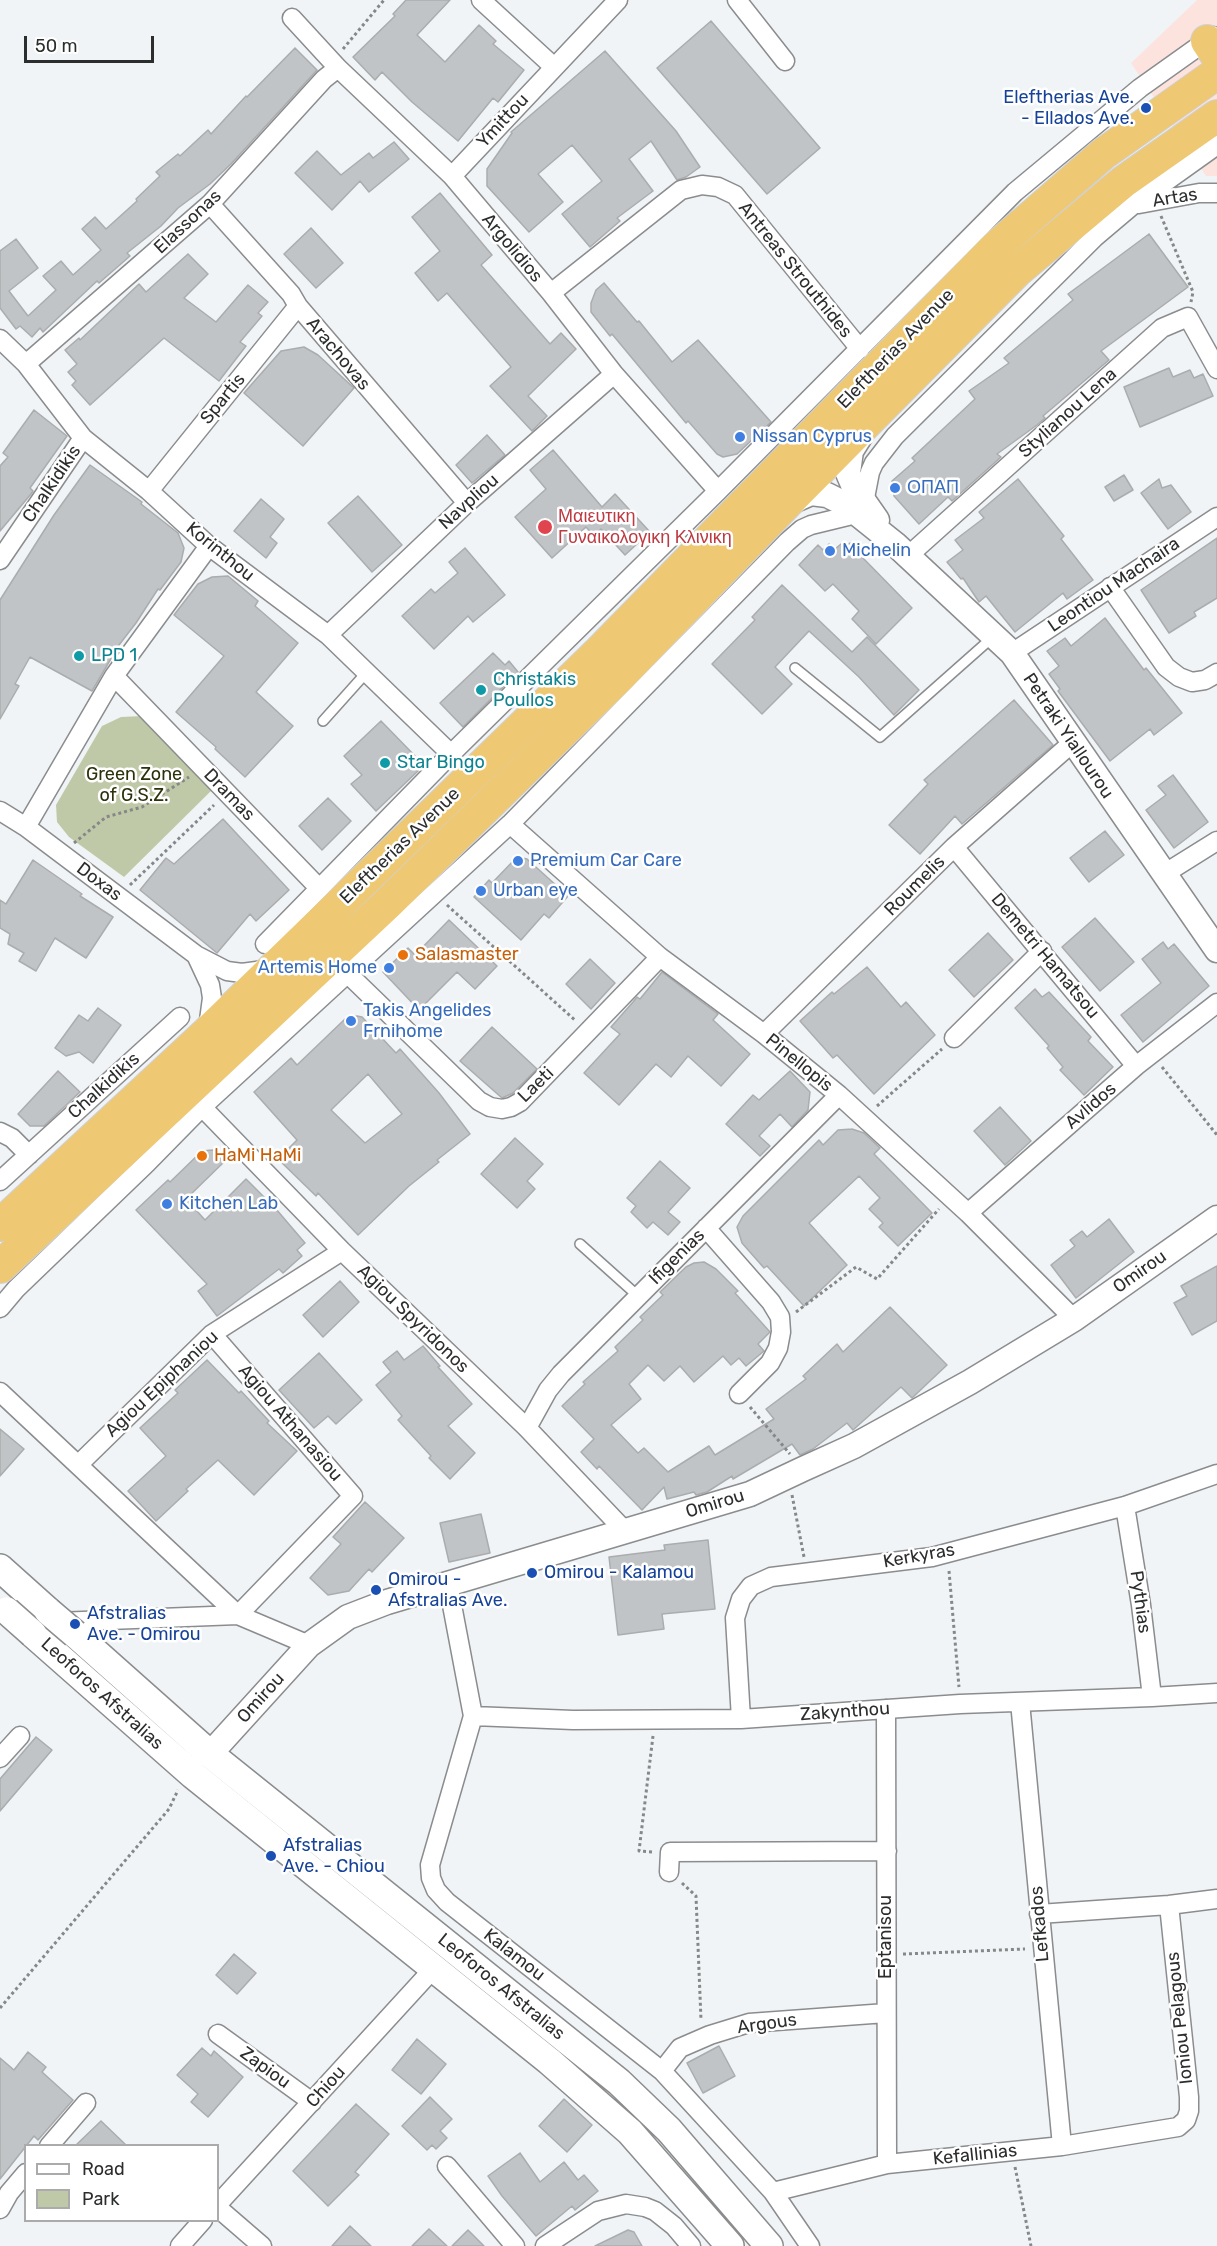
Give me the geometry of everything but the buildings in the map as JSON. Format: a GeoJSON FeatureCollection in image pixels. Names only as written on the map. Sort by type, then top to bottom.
{"type":"FeatureCollection","features":[{"type":"Feature","properties":{"kind":"highway","name":"Eleftherias Avenue"},"geometry":{"type":"LineString","coordinates":[[0,1226],[207,1033],[269,957],[600,651],[996,247],[1103,153],[1217,73]]}},
{"type":"Feature","properties":{"kind":"highway","name":"Eleftherias Avenue"},"geometry":{"type":"LineString","coordinates":[[0,1267],[388,903],[622,674],[786,504],[1017,271],[1123,182],[1217,116]]}},
{"type":"Feature","properties":{"kind":"main road","name":"Leoforos Afstralias"},"geometry":{"type":"LineString","coordinates":[[0,1568],[210,1754],[619,2082],[669,2130],[769,2246]]}},
{"type":"Feature","properties":{"kind":"main road","name":"Leoforos Afstralias"},"geometry":{"type":"LineString","coordinates":[[2,1613],[33,1634],[193,1775],[549,2061],[630,2132],[730,2246]]}},
{"type":"Feature","properties":{"kind":"street"},"geometry":{"type":"LineString","coordinates":[[481,0],[554,67]]}},
{"type":"Feature","properties":{"kind":"street","name":"Ymittou"},"geometry":{"type":"LineString","coordinates":[[452,176],[618,0]]}},
{"type":"Feature","properties":{"kind":"street"},"geometry":{"type":"LineString","coordinates":[[737,0],[785,61]]}},
{"type":"Feature","properties":{"kind":"street","name":"Argolidios"},"geometry":{"type":"LineString","coordinates":[[292,18],[338,68],[452,176],[614,374],[718,491]]}},
{"type":"Feature","properties":{"kind":"street"},"geometry":{"type":"LineString","coordinates":[[269,957],[319,888],[1015,192],[1140,88],[1214,44]]}},
{"type":"Feature","properties":{"kind":"street","name":"Elassonas"},"geometry":{"type":"LineString","coordinates":[[26,364],[210,204],[324,79],[338,68]]}},
{"type":"Feature","properties":{"kind":"street"},"geometry":{"type":"LineString","coordinates":[[0,1308],[16,1289],[147,1164],[202,1107],[510,824],[787,542],[812,525],[840,519],[860,507],[874,463],[896,436],[1094,238],[1133,205],[1217,145]]}},
{"type":"Feature","properties":{"kind":"street","name":"Antreas Strouthides"},"geometry":{"type":"LineString","coordinates":[[550,293],[681,190],[702,186],[718,187],[735,195],[860,349]]}},
{"type":"Feature","properties":{"kind":"street","name":"Artas"},"geometry":{"type":"LineString","coordinates":[[1133,205],[1199,193],[1217,193]]}},
{"type":"Feature","properties":{"kind":"street","name":"Arachovas"},"geometry":{"type":"LineString","coordinates":[[210,204],[291,294],[298,306],[467,503]]}},
{"type":"Feature","properties":{"kind":"street","name":"Spartis"},"geometry":{"type":"LineString","coordinates":[[149,491],[298,306]]}},
{"type":"Feature","properties":{"kind":"street"},"geometry":{"type":"LineString","coordinates":[[1188,317],[1217,369]]}},
{"type":"Feature","properties":{"kind":"street","name":"Stylianou Lena"},"geometry":{"type":"LineString","coordinates":[[902,550],[1162,328],[1188,317]]}},
{"type":"Feature","properties":{"kind":"street","name":"Korinthou"},"geometry":{"type":"LineString","coordinates":[[0,339],[26,364],[84,438],[149,491],[209,546],[328,635],[451,754]]}},
{"type":"Feature","properties":{"kind":"street","name":"Navpliou"},"geometry":{"type":"LineString","coordinates":[[328,635],[467,503],[614,374]]}},
{"type":"Feature","properties":{"kind":"street","name":"Petraki Yiallourou"},"geometry":{"type":"LineString","coordinates":[[873,416],[851,451],[848,465],[860,507],[902,550],[1012,653],[1217,950]]}},
{"type":"Feature","properties":{"kind":"street","name":"Chalkidikis"},"geometry":{"type":"LineString","coordinates":[[0,558],[84,438]]}},
{"type":"Feature","properties":{"kind":"street","name":"Petraki Yiallourou"},"geometry":{"type":"LineString","coordinates":[[786,504],[811,494],[819,494],[860,507]]}},
{"type":"Feature","properties":{"kind":"street","name":"Leontiou Machaira"},"geometry":{"type":"LineString","coordinates":[[1012,653],[1217,517]]}},
{"type":"Feature","properties":{"kind":"street"},"geometry":{"type":"LineString","coordinates":[[26,827],[114,676],[209,546]]}},
{"type":"Feature","properties":{"kind":"street"},"geometry":{"type":"LineString","coordinates":[[1110,587],[1166,667],[1179,677],[1192,682],[1205,680],[1217,673]]}},
{"type":"Feature","properties":{"kind":"street","name":"Dramas"},"geometry":{"type":"LineString","coordinates":[[114,676],[319,888]]}},
{"type":"Feature","properties":{"kind":"street","name":"Roumelis"},"geometry":{"type":"LineString","coordinates":[[764,1034],[954,847],[1072,743]]}},
{"type":"Feature","properties":{"kind":"street","name":"Doxas"},"geometry":{"type":"LineString","coordinates":[[0,811],[26,827],[196,955],[227,970],[242,973],[269,957]]}},
{"type":"Feature","properties":{"kind":"street","name":"Pinellopis"},"geometry":{"type":"LineString","coordinates":[[510,824],[660,957],[764,1034],[838,1095],[968,1213],[1074,1319]]}},
{"type":"Feature","properties":{"kind":"street"},"geometry":{"type":"LineString","coordinates":[[1164,874],[1217,841]]}},
{"type":"Feature","properties":{"kind":"street","name":"Demetri Hamatsou"},"geometry":{"type":"LineString","coordinates":[[954,847],[1136,1066]]}},
{"type":"Feature","properties":{"kind":"street"},"geometry":{"type":"LineString","coordinates":[[954,1038],[1042,951]]}},
{"type":"Feature","properties":{"kind":"street","name":"Doxas"},"geometry":{"type":"LineString","coordinates":[[196,955],[210,985],[212,998],[207,1033]]}},
{"type":"Feature","properties":{"kind":"street","name":"Laeti"},"geometry":{"type":"LineString","coordinates":[[348,974],[479,1101],[490,1107],[502,1109],[520,1102],[660,957]]}},
{"type":"Feature","properties":{"kind":"street","name":"Avlidos"},"geometry":{"type":"LineString","coordinates":[[968,1213],[1136,1066],[1217,1004]]}},
{"type":"Feature","properties":{"kind":"street","name":"Chalkidikis"},"geometry":{"type":"LineString","coordinates":[[0,1181],[180,1017]]}},
{"type":"Feature","properties":{"kind":"street","name":"Ifigenias"},"geometry":{"type":"LineString","coordinates":[[527,1428],[554,1381],[838,1095]]}},
{"type":"Feature","properties":{"kind":"street","name":"Agiou Spyridonos"},"geometry":{"type":"LineString","coordinates":[[202,1107],[342,1251],[527,1428],[625,1531]]}},
{"type":"Feature","properties":{"kind":"street"},"geometry":{"type":"LineString","coordinates":[[0,1132],[12,1138],[29,1155]]}},
{"type":"Feature","properties":{"kind":"street","name":"Omirou"},"geometry":{"type":"LineString","coordinates":[[210,1754],[309,1646],[348,1617],[387,1602],[750,1494],[796,1473],[854,1446],[970,1383],[1074,1319],[1217,1218]]}},
{"type":"Feature","properties":{"kind":"street"},"geometry":{"type":"LineString","coordinates":[[706,1228],[771,1302],[780,1317],[781,1332],[778,1348],[770,1363],[739,1394]]}},
{"type":"Feature","properties":{"kind":"street","name":"Agiou Epiphaniou"},"geometry":{"type":"LineString","coordinates":[[78,1465],[212,1334],[342,1251]]}},
{"type":"Feature","properties":{"kind":"street","name":"Agiou Athanasiou"},"geometry":{"type":"LineString","coordinates":[[212,1334],[353,1496],[238,1615]]}},
{"type":"Feature","properties":{"kind":"street"},"geometry":{"type":"LineString","coordinates":[[0,1392],[238,1615],[309,1646]]}},
{"type":"Feature","properties":{"kind":"street","name":"Kerkyras"},"geometry":{"type":"LineString","coordinates":[[741,1719],[735,1618],[741,1599],[751,1586],[771,1577],[932,1557],[1125,1506],[1217,1474]]}},
{"type":"Feature","properties":{"kind":"street","name":"Pythias"},"geometry":{"type":"LineString","coordinates":[[1125,1506],[1141,1605],[1152,1697]]}},
{"type":"Feature","properties":{"kind":"street","name":"Kalamou"},"geometry":{"type":"LineString","coordinates":[[448,1584],[473,1716],[430,1864],[431,1878],[436,1890],[447,1902],[662,2071],[773,2192],[810,2246]]}},
{"type":"Feature","properties":{"kind":"street"},"geometry":{"type":"LineString","coordinates":[[2,1613],[91,1622],[238,1615]]}},
{"type":"Feature","properties":{"kind":"street","name":"Zakynthou"},"geometry":{"type":"LineString","coordinates":[[473,1716],[573,1720],[741,1719],[960,1704],[1217,1693]]}},
{"type":"Feature","properties":{"kind":"street","name":"Lefkados"},"geometry":{"type":"LineString","coordinates":[[1020,1702],[1062,2146]]}},
{"type":"Feature","properties":{"kind":"street","name":"Eptanisou"},"geometry":{"type":"LineString","coordinates":[[886,1709],[887,2164]]}},
{"type":"Feature","properties":{"kind":"street"},"geometry":{"type":"LineString","coordinates":[[0,1758],[20,1736]]}},
{"type":"Feature","properties":{"kind":"street"},"geometry":{"type":"LineString","coordinates":[[669,1872],[670,1852],[886,1851]]}},
{"type":"Feature","properties":{"kind":"street"},"geometry":{"type":"LineString","coordinates":[[1039,1914],[1169,1905],[1217,1899]]}},
{"type":"Feature","properties":{"kind":"street","name":"Ioniou Pelagous"},"geometry":{"type":"LineString","coordinates":[[1169,1905],[1189,2097],[1189,2111],[1186,2120],[1178,2127]]}},
{"type":"Feature","properties":{"kind":"street","name":"Chiou"},"geometry":{"type":"LineString","coordinates":[[219,2205],[434,1968]]}},
{"type":"Feature","properties":{"kind":"street","name":"Argous"},"geometry":{"type":"LineString","coordinates":[[662,2071],[680,2048],[702,2038],[749,2023],[886,2013]]}},
{"type":"Feature","properties":{"kind":"street","name":"Zapiou"},"geometry":{"type":"LineString","coordinates":[[218,2034],[312,2102]]}},
{"type":"Feature","properties":{"kind":"street"},"geometry":{"type":"LineString","coordinates":[[50,2144],[86,2103]]}},
{"type":"Feature","properties":{"kind":"street","name":"Kefallinias"},"geometry":{"type":"LineString","coordinates":[[773,2192],[887,2164],[1062,2146],[1178,2127]]}},
{"type":"Feature","properties":{"kind":"street"},"geometry":{"type":"LineString","coordinates":[[447,2166],[515,2246]]}},
{"type":"Feature","properties":{"kind":"street"},"geometry":{"type":"LineString","coordinates":[[0,2209],[9,2193],[24,2175]]}},
{"type":"Feature","properties":{"kind":"street"},"geometry":{"type":"LineString","coordinates":[[545,2246],[598,2211],[626,2205],[645,2206],[655,2211],[674,2226],[691,2246]]}},
{"type":"Feature","properties":{"kind":"street"},"geometry":{"type":"LineString","coordinates":[[219,2207],[262,2246]]}},
{"type":"Feature","properties":{"kind":"street"},"geometry":{"type":"LineString","coordinates":[[180,2246],[201,2222]]}},
{"type":"Feature","properties":{"kind":"lane"},"geometry":{"type":"LineString","coordinates":[[795,668],[880,737],[994,636]]}},
{"type":"Feature","properties":{"kind":"lane"},"geometry":{"type":"LineString","coordinates":[[322,721],[366,672]]}},
{"type":"Feature","properties":{"kind":"lane"},"geometry":{"type":"LineString","coordinates":[[580,1244],[638,1296]]}},
{"type":"Feature","properties":{"kind":"path"},"geometry":{"type":"LineString","coordinates":[[338,68],[337,57],[384,0]]}},
{"type":"Feature","properties":{"kind":"path"},"geometry":{"type":"LineString","coordinates":[[1154,201],[1193,292],[1188,317]]}},
{"type":"Feature","properties":{"kind":"path"},"geometry":{"type":"LineString","coordinates":[[62,854],[106,817],[142,807],[202,768]]}},
{"type":"Feature","properties":{"kind":"path"},"geometry":{"type":"LineString","coordinates":[[118,897],[226,793]]}},
{"type":"Feature","properties":{"kind":"path"},"geometry":{"type":"LineString","coordinates":[[435,893],[588,1032]]}},
{"type":"Feature","properties":{"kind":"path"},"geometry":{"type":"LineString","coordinates":[[864,1118],[954,1038]]}},
{"type":"Feature","properties":{"kind":"path"},"geometry":{"type":"LineString","coordinates":[[1152,1054],[1217,1135]]}},
{"type":"Feature","properties":{"kind":"path"},"geometry":{"type":"LineString","coordinates":[[780,1324],[856,1267],[877,1279],[950,1197]]}},
{"type":"Feature","properties":{"kind":"path"},"geometry":{"type":"LineString","coordinates":[[739,1394],[796,1473],[807,1573]]}},
{"type":"Feature","properties":{"kind":"path"},"geometry":{"type":"LineString","coordinates":[[948,1553],[960,1704]]}},
{"type":"Feature","properties":{"kind":"path"},"geometry":{"type":"LineString","coordinates":[[655,1719],[639,1851],[670,1852]]}},
{"type":"Feature","properties":{"kind":"path"},"geometry":{"type":"LineString","coordinates":[[0,2008],[169,1809],[180,1786]]}},
{"type":"Feature","properties":{"kind":"path"},"geometry":{"type":"LineString","coordinates":[[669,1872],[696,1896],[702,2038]]}},
{"type":"Feature","properties":{"kind":"path"},"geometry":{"type":"LineString","coordinates":[[886,1955],[1043,1948]]}},
{"type":"Feature","properties":{"kind":"path"},"geometry":{"type":"LineString","coordinates":[[1012,2151],[1031,2246]]}},
{"type":"Feature","properties":{"kind":"shaded area"},"geometry":{"type":"Polygon","coordinates":[[[1197,0],[1217,0],[1217,176],[1206,176],[1131,63],[1197,0]]]}},
{"type":"Feature","properties":{"kind":"green space","name":"Green Zone of G.S.Z."},"geometry":{"type":"Polygon","coordinates":[[[142,716],[213,789],[124,877],[69,837],[57,822],[56,805],[102,726],[121,717],[142,716]]]}},
{"type":"Feature","properties":{"kind":"place","name":"Eleftherias Ave. - Ellados Ave."},"geometry":{"type":"Point","coordinates":[1146,108]}},
{"type":"Feature","properties":{"kind":"place","name":"Nissan Cyprus"},"geometry":{"type":"Point","coordinates":[740,437]}},
{"type":"Feature","properties":{"kind":"place","name":"ΟΠΑΠ"},"geometry":{"type":"Point","coordinates":[895,488]}},
{"type":"Feature","properties":{"kind":"place","name":"Μαιευτικη Γυναικολογικη Κλινικη"},"geometry":{"type":"Point","coordinates":[545,527]}},
{"type":"Feature","properties":{"kind":"place","name":"Michelin"},"geometry":{"type":"Point","coordinates":[830,551]}},
{"type":"Feature","properties":{"kind":"place","name":"LPD 1"},"geometry":{"type":"Point","coordinates":[79,656]}},
{"type":"Feature","properties":{"kind":"place","name":"Christakis Poullos"},"geometry":{"type":"Point","coordinates":[481,690]}},
{"type":"Feature","properties":{"kind":"place","name":"Star Bingo"},"geometry":{"type":"Point","coordinates":[385,763]}},
{"type":"Feature","properties":{"kind":"place","name":"Premium Car Care"},"geometry":{"type":"Point","coordinates":[518,861]}},
{"type":"Feature","properties":{"kind":"place","name":"Urban eye"},"geometry":{"type":"Point","coordinates":[481,891]}},
{"type":"Feature","properties":{"kind":"place","name":"Salasmaster"},"geometry":{"type":"Point","coordinates":[403,955]}},
{"type":"Feature","properties":{"kind":"place","name":"Artemis Home"},"geometry":{"type":"Point","coordinates":[389,968]}},
{"type":"Feature","properties":{"kind":"place","name":"Takis Angelides Frnihome"},"geometry":{"type":"Point","coordinates":[351,1021]}},
{"type":"Feature","properties":{"kind":"place","name":"HaMi HaMi"},"geometry":{"type":"Point","coordinates":[202,1156]}},
{"type":"Feature","properties":{"kind":"place","name":"Kitchen Lab"},"geometry":{"type":"Point","coordinates":[167,1204]}},
{"type":"Feature","properties":{"kind":"place","name":"Omirou - Kalamou"},"geometry":{"type":"Point","coordinates":[532,1573]}},
{"type":"Feature","properties":{"kind":"place","name":"Omirou - Afstralias Ave."},"geometry":{"type":"Point","coordinates":[376,1590]}},
{"type":"Feature","properties":{"kind":"place","name":"Afstralias Ave. - Omirou"},"geometry":{"type":"Point","coordinates":[75,1624]}},
{"type":"Feature","properties":{"kind":"place","name":"Afstralias Ave. - Chiou"},"geometry":{"type":"Point","coordinates":[271,1856]}}]}
